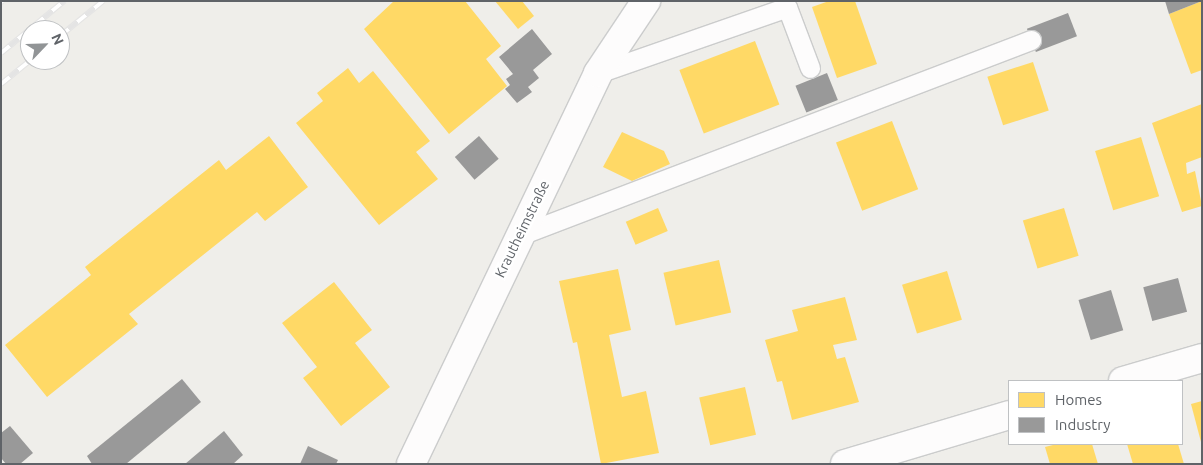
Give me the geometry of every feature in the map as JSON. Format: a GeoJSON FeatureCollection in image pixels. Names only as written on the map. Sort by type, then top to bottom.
{"type":"FeatureCollection","features":[{"type":"Feature","properties":{"kind":"street","name":"Krautheimstraße"},"geometry":{"type":"LineString","coordinates":[[411,464],[598,73],[646,1]]}},
{"type":"Feature","properties":{"kind":"street"},"geometry":{"type":"LineString","coordinates":[[1126,380],[1202,358]]}},
{"type":"Feature","properties":{"kind":"street"},"geometry":{"type":"LineString","coordinates":[[844,464],[1008,415]]}},
{"type":"Feature","properties":{"kind":"lane"},"geometry":{"type":"LineString","coordinates":[[598,73],[787,7],[810,68]]}},
{"type":"Feature","properties":{"kind":"lane"},"geometry":{"type":"LineString","coordinates":[[520,235],[1031,40]]}},
{"type":"Feature","properties":{"kind":"building: Homes"},"geometry":{"type":"Polygon","coordinates":[[[394,1],[465,1],[501,46],[486,59],[507,86],[449,134],[364,29],[394,1]]]}},
{"type":"Feature","properties":{"kind":"building: Homes"},"geometry":{"type":"Polygon","coordinates":[[[495,1],[522,1],[534,16],[518,29],[495,1]]]}},
{"type":"Feature","properties":{"kind":"building: Homes"},"geometry":{"type":"Polygon","coordinates":[[[829,1],[855,1],[877,64],[837,78],[812,7],[829,1]]]}},
{"type":"Feature","properties":{"kind":"building: Homes"},"geometry":{"type":"Polygon","coordinates":[[[1202,1],[1202,70],[1191,74],[1169,14],[1202,1]]]}},
{"type":"Feature","properties":{"kind":"building: Homes"},"geometry":{"type":"Polygon","coordinates":[[[755,41],[779,104],[704,134],[679,70],[755,41]]]}},
{"type":"Feature","properties":{"kind":"building: Homes"},"geometry":{"type":"Polygon","coordinates":[[[1033,62],[1049,111],[1003,125],[987,77],[1033,62]]]}},
{"type":"Feature","properties":{"kind":"building: Homes"},"geometry":{"type":"Polygon","coordinates":[[[348,68],[359,83],[373,71],[430,141],[416,152],[438,179],[379,225],[296,123],[323,101],[317,93],[348,68]]]}},
{"type":"Feature","properties":{"kind":"building: Homes"},"geometry":{"type":"Polygon","coordinates":[[[1202,104],[1202,157],[1186,163],[1187,174],[1195,171],[1202,206],[1182,212],[1152,123],[1202,104]]]}},
{"type":"Feature","properties":{"kind":"building: Homes"},"geometry":{"type":"Polygon","coordinates":[[[892,121],[918,189],[862,211],[836,143],[892,121]]]}},
{"type":"Feature","properties":{"kind":"building: Homes"},"geometry":{"type":"Polygon","coordinates":[[[622,132],[664,151],[670,164],[632,181],[603,167],[622,132]]]}},
{"type":"Feature","properties":{"kind":"building: Homes"},"geometry":{"type":"Polygon","coordinates":[[[269,136],[308,187],[265,221],[257,212],[129,314],[138,324],[47,397],[5,345],[91,275],[85,267],[219,160],[226,170],[269,136]]]}},
{"type":"Feature","properties":{"kind":"building: Homes"},"geometry":{"type":"Polygon","coordinates":[[[1141,137],[1159,196],[1113,210],[1095,151],[1141,137]]]}},
{"type":"Feature","properties":{"kind":"building: Homes"},"geometry":{"type":"Polygon","coordinates":[[[658,208],[668,231],[636,245],[626,222],[658,208]]]}},
{"type":"Feature","properties":{"kind":"building: Homes"},"geometry":{"type":"Polygon","coordinates":[[[1064,208],[1079,256],[1037,268],[1023,221],[1064,208]]]}},
{"type":"Feature","properties":{"kind":"building: Homes"},"geometry":{"type":"Polygon","coordinates":[[[719,260],[731,313],[676,325],[663,273],[719,260]]]}},
{"type":"Feature","properties":{"kind":"building: Homes"},"geometry":{"type":"Polygon","coordinates":[[[618,269],[631,330],[609,335],[622,397],[646,391],[659,453],[601,464],[577,342],[573,343],[559,281],[618,269]]]}},
{"type":"Feature","properties":{"kind":"building: Homes"},"geometry":{"type":"Polygon","coordinates":[[[947,271],[962,320],[917,334],[902,285],[947,271]]]}},
{"type":"Feature","properties":{"kind":"building: Homes"},"geometry":{"type":"Polygon","coordinates":[[[334,282],[372,330],[355,343],[390,387],[341,426],[303,378],[317,367],[282,323],[334,282]]]}},
{"type":"Feature","properties":{"kind":"building: Homes"},"geometry":{"type":"Polygon","coordinates":[[[845,297],[857,340],[833,345],[837,359],[845,357],[859,402],[792,420],[782,381],[777,382],[765,340],[798,331],[792,310],[845,297]]]}},
{"type":"Feature","properties":{"kind":"building: Homes"},"geometry":{"type":"Polygon","coordinates":[[[745,387],[756,435],[710,445],[699,398],[745,387]]]}},
{"type":"Feature","properties":{"kind":"building: Homes"},"geometry":{"type":"Polygon","coordinates":[[[1202,401],[1202,442],[1201,442],[1191,404],[1202,401]]]}},
{"type":"Feature","properties":{"kind":"building: Homes"},"geometry":{"type":"Polygon","coordinates":[[[1053,445],[1092,445],[1098,464],[1050,464],[1045,447],[1053,445]]]}},
{"type":"Feature","properties":{"kind":"building: Homes"},"geometry":{"type":"Polygon","coordinates":[[[1127,445],[1178,445],[1184,464],[1133,464],[1127,445]]]}},
{"type":"Feature","properties":{"kind":"building: Industry"},"geometry":{"type":"Polygon","coordinates":[[[1165,1],[1202,1],[1169,14],[1165,1]]]}},
{"type":"Feature","properties":{"kind":"building: Industry"},"geometry":{"type":"Polygon","coordinates":[[[1068,13],[1077,36],[1036,52],[1027,29],[1068,13]]]}},
{"type":"Feature","properties":{"kind":"building: Industry"},"geometry":{"type":"Polygon","coordinates":[[[532,29],[552,54],[533,70],[539,78],[528,87],[532,92],[517,103],[505,89],[510,85],[506,79],[513,74],[499,57],[532,29]]]}},
{"type":"Feature","properties":{"kind":"building: Industry"},"geometry":{"type":"Polygon","coordinates":[[[827,73],[838,100],[806,113],[795,86],[827,73]]]}},
{"type":"Feature","properties":{"kind":"building: Industry"},"geometry":{"type":"Polygon","coordinates":[[[479,136],[499,159],[475,180],[455,157],[479,136]]]}},
{"type":"Feature","properties":{"kind":"building: Industry"},"geometry":{"type":"Polygon","coordinates":[[[1178,278],[1187,312],[1152,321],[1143,287],[1178,278]]]}},
{"type":"Feature","properties":{"kind":"building: Industry"},"geometry":{"type":"Polygon","coordinates":[[[1111,290],[1123,330],[1091,340],[1078,300],[1111,290]]]}},
{"type":"Feature","properties":{"kind":"building: Industry"},"geometry":{"type":"Polygon","coordinates":[[[182,379],[201,402],[126,464],[92,464],[87,456],[182,379]]]}},
{"type":"Feature","properties":{"kind":"building: Industry"},"geometry":{"type":"Polygon","coordinates":[[[10,426],[33,453],[20,464],[6,464],[1,458],[1,433],[10,426]]]}},
{"type":"Feature","properties":{"kind":"building: Industry"},"geometry":{"type":"Polygon","coordinates":[[[224,431],[243,455],[233,464],[185,464],[224,431]]]}},
{"type":"Feature","properties":{"kind":"building: Industry"},"geometry":{"type":"Polygon","coordinates":[[[308,446],[338,460],[336,464],[300,464],[308,446]]]}},
{"type":"Feature","properties":{"kind":"railway"},"geometry":{"type":"LineString","coordinates":[[1,53],[64,1]]}},
{"type":"Feature","properties":{"kind":"railway"},"geometry":{"type":"LineString","coordinates":[[70,28],[103,1]]}},
{"type":"Feature","properties":{"kind":"railway"},"geometry":{"type":"LineString","coordinates":[[1,84],[20,69]]}}]}
